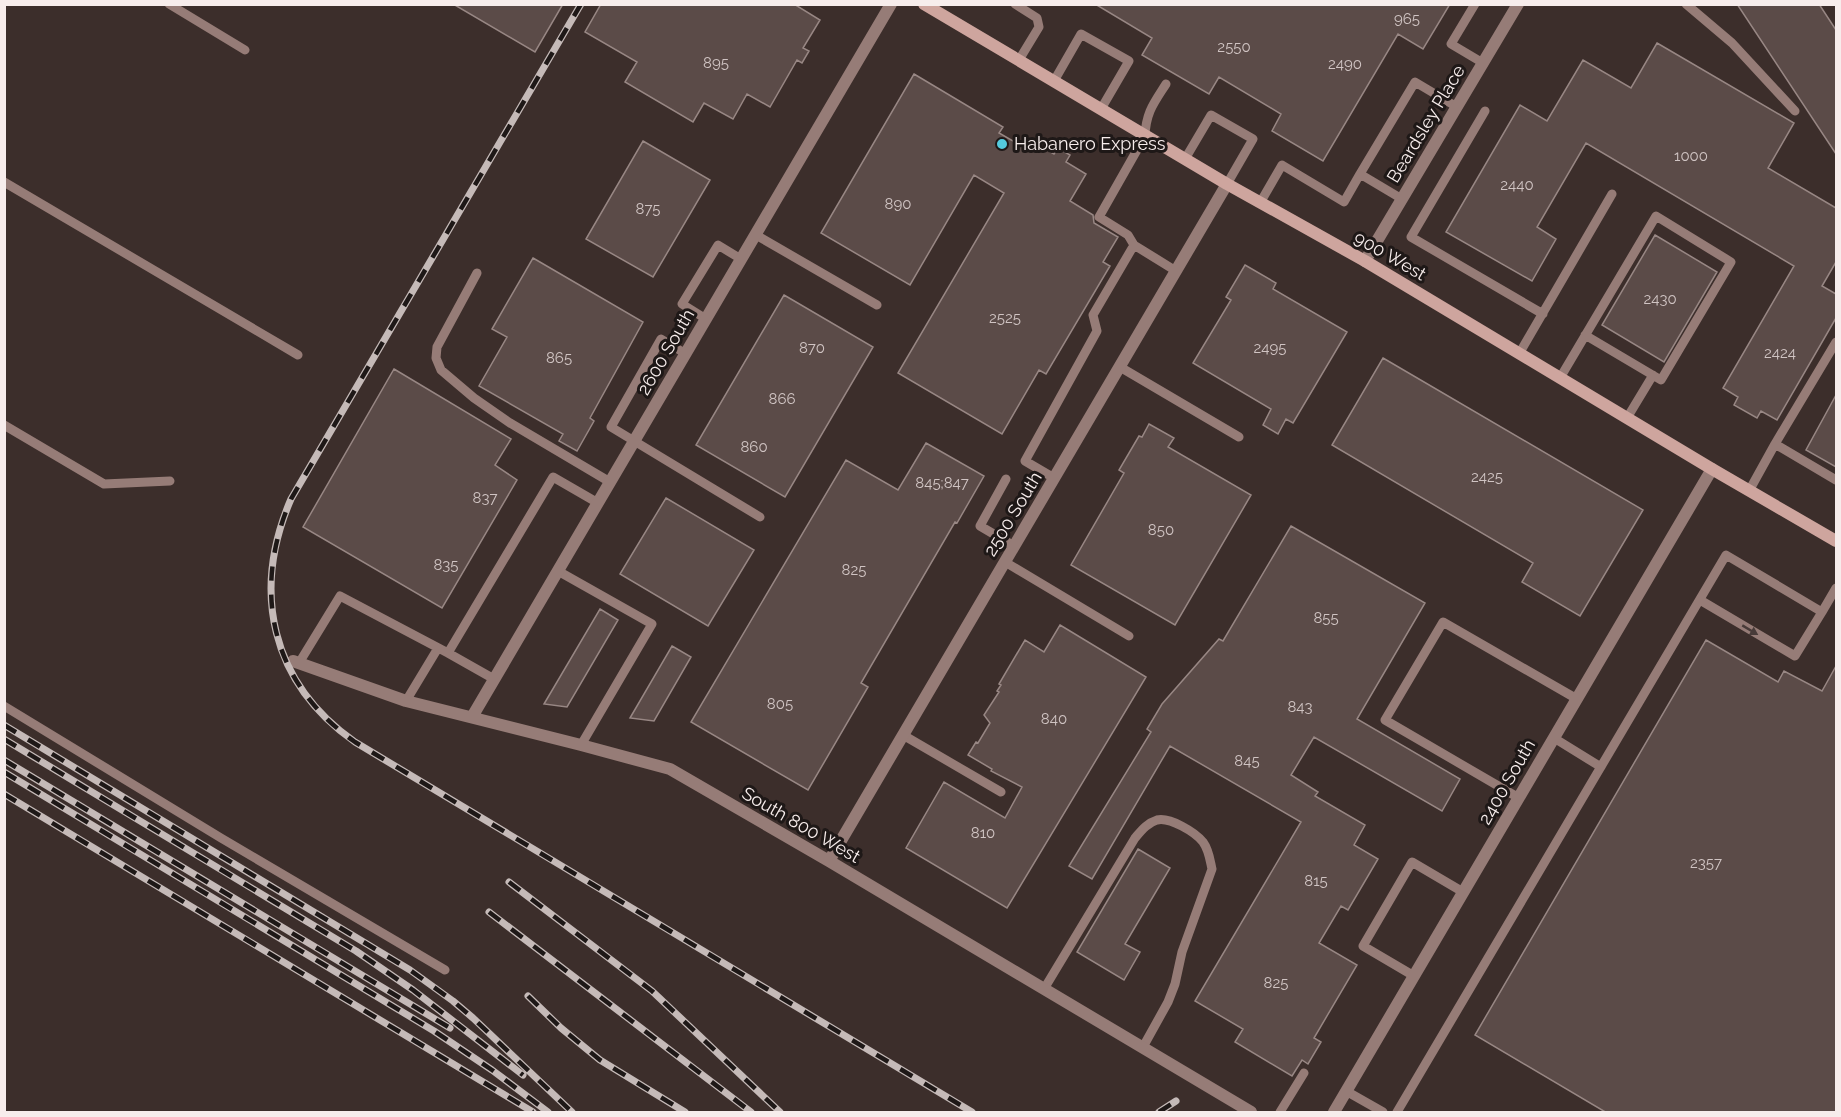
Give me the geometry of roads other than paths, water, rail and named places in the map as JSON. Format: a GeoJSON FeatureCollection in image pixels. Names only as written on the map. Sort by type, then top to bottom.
{"type":"FeatureCollection","features":[{"type":"Feature","properties":{"kind":"main road","name":"900 West"},"geometry":{"type":"LineString","coordinates":[[924,4],[1227,184],[1365,261],[1836,541]]}},
{"type":"Feature","properties":{"kind":"street","name":"2600 South"},"geometry":{"type":"LineString","coordinates":[[472,717],[891,4]]}},
{"type":"Feature","properties":{"kind":"street","name":"Beardsley Place"},"geometry":{"type":"LineString","coordinates":[[1365,261],[1518,4]]}},
{"type":"Feature","properties":{"kind":"street","name":"2500 South"},"geometry":{"type":"LineString","coordinates":[[829,861],[1227,184]]}},
{"type":"Feature","properties":{"kind":"street","name":"2400 South"},"geometry":{"type":"LineString","coordinates":[[1334,1113],[1712,469]]}},
{"type":"Feature","properties":{"kind":"street","name":"South 800 West"},"geometry":{"type":"LineString","coordinates":[[296,662],[406,701],[670,769],[829,861],[1251,1113]]}},
{"type":"Feature","properties":{"kind":"lane"},"geometry":{"type":"LineString","coordinates":[[169,4],[245,50]]}},
{"type":"Feature","properties":{"kind":"lane"},"geometry":{"type":"LineString","coordinates":[[1015,4],[1036,18],[1039,27],[1019,60]]}},
{"type":"Feature","properties":{"kind":"lane"},"geometry":{"type":"LineString","coordinates":[[1474,4],[1451,44],[1483,63]]}},
{"type":"Feature","properties":{"kind":"lane"},"geometry":{"type":"LineString","coordinates":[[1686,4],[1732,43],[1795,111]]}},
{"type":"Feature","properties":{"kind":"lane"},"geometry":{"type":"LineString","coordinates":[[1054,81],[1081,34],[1129,61],[1101,109]]}},
{"type":"Feature","properties":{"kind":"lane"},"geometry":{"type":"LineString","coordinates":[[1260,203],[1282,165],[1344,201],[1414,82],[1457,107]]}},
{"type":"Feature","properties":{"kind":"lane"},"geometry":{"type":"LineString","coordinates":[[1166,84],[1145,121],[1145,136],[1099,217],[1128,235],[1134,245],[1176,271]]}},
{"type":"Feature","properties":{"kind":"lane"},"geometry":{"type":"LineString","coordinates":[[1485,111],[1411,237],[1543,314]]}},
{"type":"Feature","properties":{"kind":"lane"},"geometry":{"type":"LineString","coordinates":[[1185,159],[1211,115],[1253,139],[1227,184]]}},
{"type":"Feature","properties":{"kind":"lane"},"geometry":{"type":"LineString","coordinates":[[1360,174],[1402,199]]}},
{"type":"Feature","properties":{"kind":"lane"},"geometry":{"type":"LineString","coordinates":[[4,182],[298,355]]}},
{"type":"Feature","properties":{"kind":"lane"},"geometry":{"type":"LineString","coordinates":[[1519,354],[1612,194]]}},
{"type":"Feature","properties":{"kind":"lane"},"geometry":{"type":"LineString","coordinates":[[1560,378],[1585,335],[1656,216],[1731,262],[1661,380],[1585,335]]}},
{"type":"Feature","properties":{"kind":"lane"},"geometry":{"type":"LineString","coordinates":[[756,235],[877,304]]}},
{"type":"Feature","properties":{"kind":"lane"},"geometry":{"type":"LineString","coordinates":[[706,319],[682,304],[718,245],[741,259]]}},
{"type":"Feature","properties":{"kind":"lane"},"geometry":{"type":"LineString","coordinates":[[1054,478],[1025,461],[1097,331],[1093,315],[1134,245]]}},
{"type":"Feature","properties":{"kind":"lane"},"geometry":{"type":"LineString","coordinates":[[477,273],[437,347],[436,358],[441,370],[474,398],[510,423],[610,482]]}},
{"type":"Feature","properties":{"kind":"lane"},"geometry":{"type":"LineString","coordinates":[[686,354],[661,339],[611,427],[760,517]]}},
{"type":"Feature","properties":{"kind":"lane"},"geometry":{"type":"LineString","coordinates":[[1749,491],[1836,342]]}},
{"type":"Feature","properties":{"kind":"lane"},"geometry":{"type":"LineString","coordinates":[[1120,367],[1239,437]]}},
{"type":"Feature","properties":{"kind":"lane"},"geometry":{"type":"LineString","coordinates":[[1627,418],[1653,375]]}},
{"type":"Feature","properties":{"kind":"lane"},"geometry":{"type":"LineString","coordinates":[[4,425],[104,484],[170,480]]}},
{"type":"Feature","properties":{"kind":"lane"},"geometry":{"type":"LineString","coordinates":[[1775,444],[1836,480]]}},
{"type":"Feature","properties":{"kind":"lane"},"geometry":{"type":"LineString","coordinates":[[448,653],[554,477],[598,503]]}},
{"type":"Feature","properties":{"kind":"lane"},"geometry":{"type":"LineString","coordinates":[[1006,479],[980,526],[1014,546]]}},
{"type":"Feature","properties":{"kind":"lane"},"geometry":{"type":"LineString","coordinates":[[1397,1113],[1726,555],[1822,612]]}},
{"type":"Feature","properties":{"kind":"lane"},"geometry":{"type":"LineString","coordinates":[[1005,562],[1129,636]]}},
{"type":"Feature","properties":{"kind":"lane"},"geometry":{"type":"LineString","coordinates":[[558,571],[652,624],[581,745]]}},
{"type":"Feature","properties":{"kind":"lane"},"geometry":{"type":"LineString","coordinates":[[1700,600],[1795,656],[1836,588]]}},
{"type":"Feature","properties":{"kind":"lane"},"geometry":{"type":"LineString","coordinates":[[296,662],[340,596],[494,679]]}},
{"type":"Feature","properties":{"kind":"lane"},"geometry":{"type":"LineString","coordinates":[[1518,798],[1385,720],[1443,622],[1577,699]]}},
{"type":"Feature","properties":{"kind":"lane"},"geometry":{"type":"LineString","coordinates":[[406,701],[438,648]]}},
{"type":"Feature","properties":{"kind":"lane"},"geometry":{"type":"LineString","coordinates":[[4,706],[445,970]]}},
{"type":"Feature","properties":{"kind":"lane"},"geometry":{"type":"LineString","coordinates":[[903,735],[1001,792]]}},
{"type":"Feature","properties":{"kind":"lane"},"geometry":{"type":"LineString","coordinates":[[1554,738],[1601,767]]}},
{"type":"Feature","properties":{"kind":"lane"},"geometry":{"type":"LineString","coordinates":[[1044,989],[1135,838],[1148,824],[1159,820],[1173,823],[1190,831],[1202,842],[1210,856],[1212,869],[1182,952],[1168,1002],[1143,1047]]}},
{"type":"Feature","properties":{"kind":"lane"},"geometry":{"type":"LineString","coordinates":[[1414,976],[1362,946],[1412,862],[1464,892]]}},
{"type":"Feature","properties":{"kind":"lane"},"geometry":{"type":"LineString","coordinates":[[1280,1113],[1304,1073]]}},
{"type":"Feature","properties":{"kind":"lane"},"geometry":{"type":"LineString","coordinates":[[1346,1091],[1383,1113]]}},
{"type":"Feature","properties":{"kind":"railway"},"geometry":{"type":"LineString","coordinates":[[581,4],[291,499],[279,534],[272,568],[272,601],[276,633],[287,664],[304,692],[326,718],[355,742],[972,1112]]}},
{"type":"Feature","properties":{"kind":"railway"},"geometry":{"type":"LineString","coordinates":[[4,725],[410,970],[473,1018],[572,1112]]}},
{"type":"Feature","properties":{"kind":"railway"},"geometry":{"type":"LineString","coordinates":[[4,739],[356,951],[413,990],[523,1075]]}},
{"type":"Feature","properties":{"kind":"railway"},"geometry":{"type":"LineString","coordinates":[[4,760],[450,1028]]}},
{"type":"Feature","properties":{"kind":"railway"},"geometry":{"type":"LineString","coordinates":[[4,772],[434,1031],[492,1070],[548,1112]]}},
{"type":"Feature","properties":{"kind":"railway"},"geometry":{"type":"LineString","coordinates":[[4,794],[533,1112]]}},
{"type":"Feature","properties":{"kind":"railway"},"geometry":{"type":"LineString","coordinates":[[509,882],[652,991],[780,1112]]}},
{"type":"Feature","properties":{"kind":"railway"},"geometry":{"type":"LineString","coordinates":[[489,912],[751,1112]]}},
{"type":"Feature","properties":{"kind":"railway"},"geometry":{"type":"LineString","coordinates":[[528,996],[561,1028],[600,1060],[685,1112]]}},
{"type":"Feature","properties":{"kind":"railway"},"geometry":{"type":"LineString","coordinates":[[1159,1112],[1176,1101]]}},
{"type":"Feature","properties":{"kind":"place","name":"Habanero Express"},"geometry":{"type":"Point","coordinates":[1002,144]}}]}
